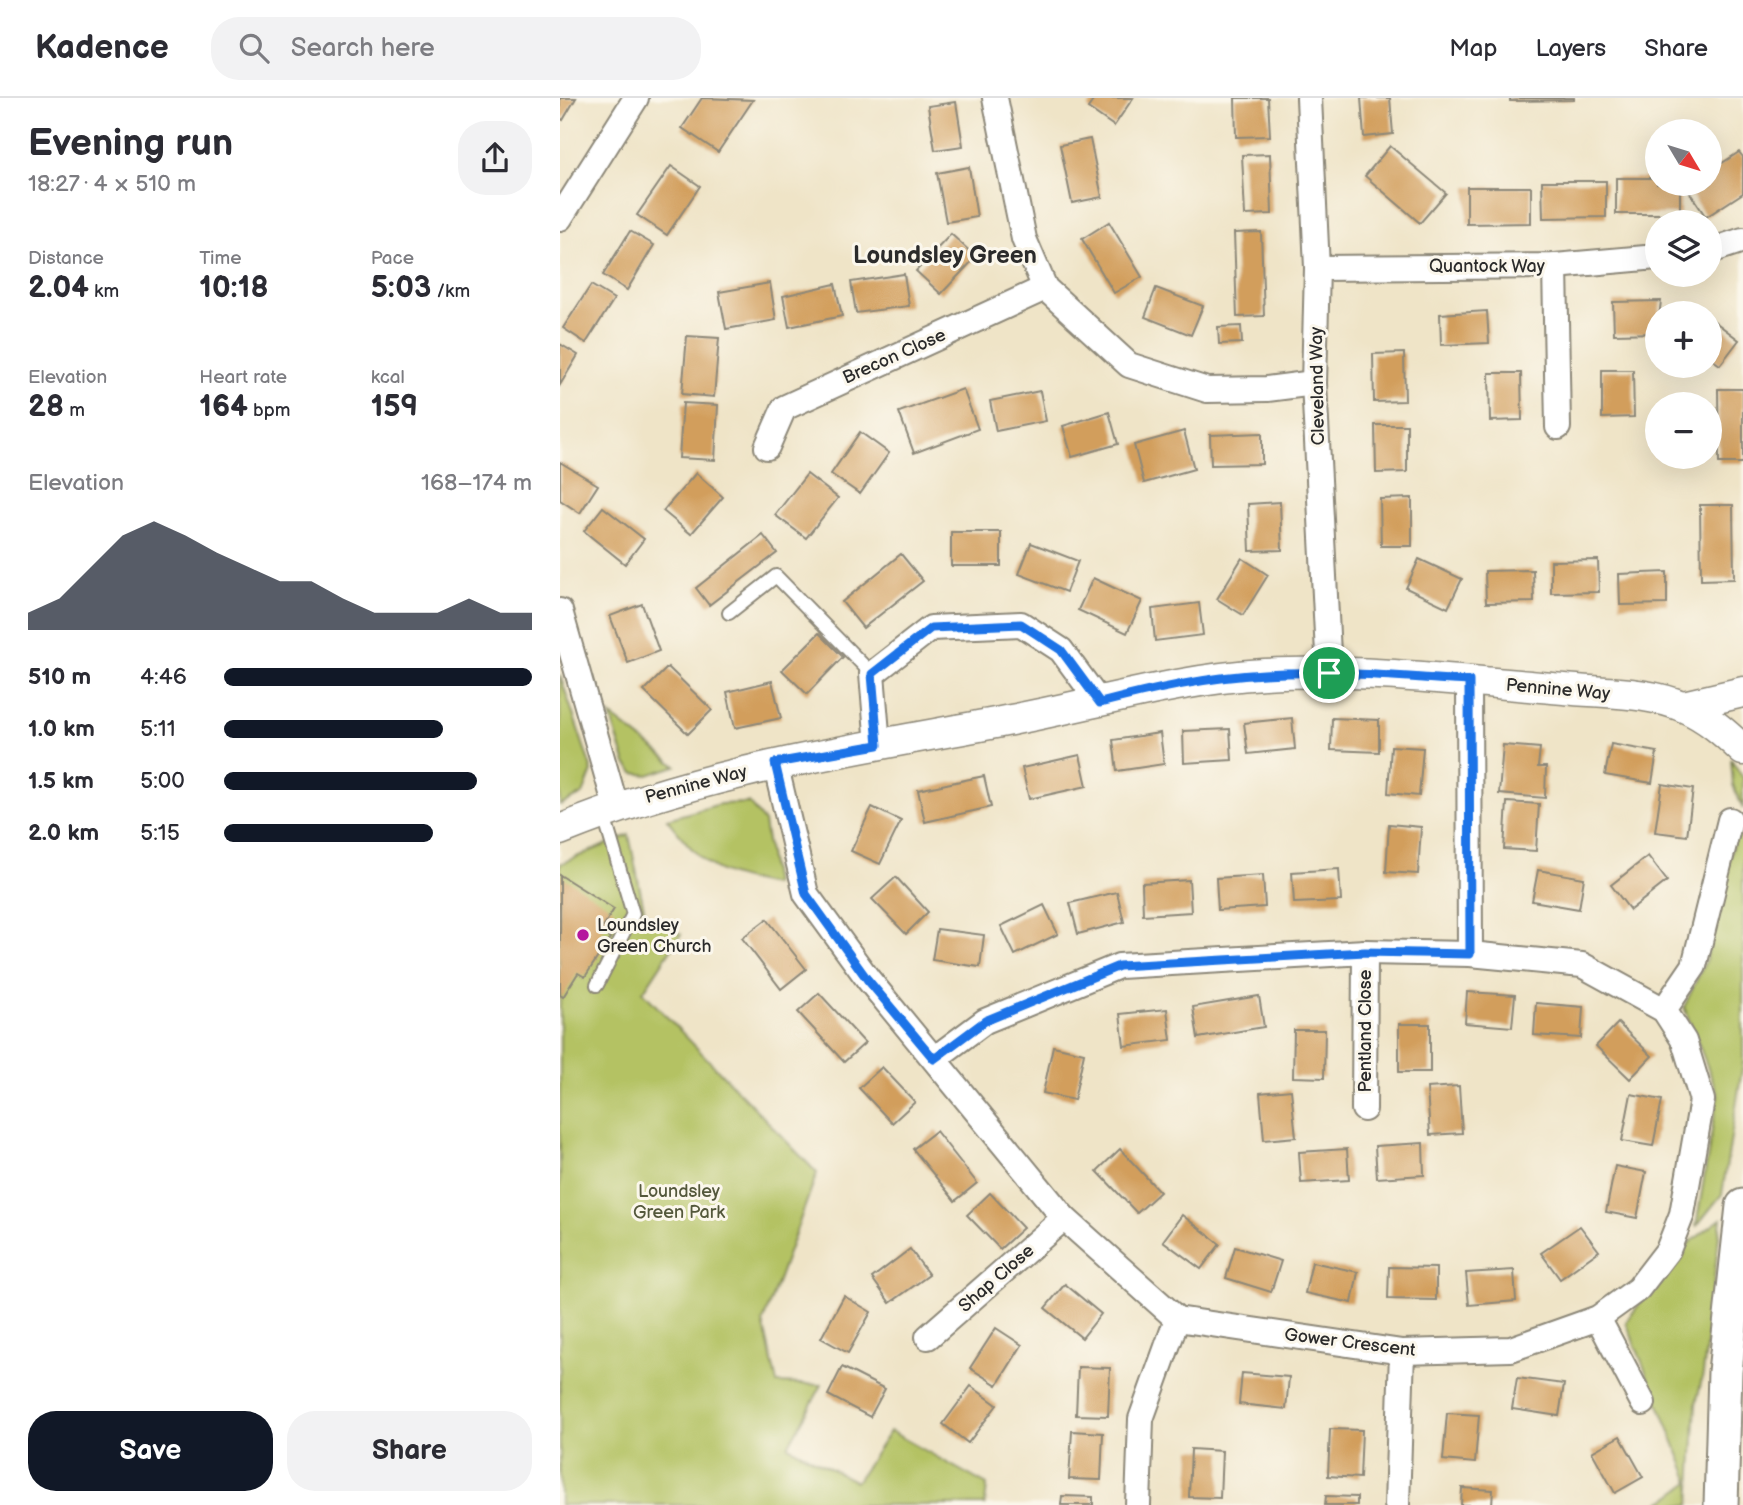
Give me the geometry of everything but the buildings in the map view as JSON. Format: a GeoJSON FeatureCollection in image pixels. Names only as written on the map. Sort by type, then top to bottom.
{"type":"FeatureCollection","features":[{"type":"Feature","properties":{"kind":"main road"},"geometry":{"type":"LineString","coordinates":[[1721,1505],[1725,1372],[1743,1206]]}},
{"type":"Feature","properties":{"kind":"street"},"geometry":{"type":"LineString","coordinates":[[560,218],[636,98]]}},
{"type":"Feature","properties":{"kind":"street"},"geometry":{"type":"LineString","coordinates":[[995,98],[1024,239],[1045,288],[1129,365],[1206,390],[1267,389],[1314,383]]}},
{"type":"Feature","properties":{"kind":"street","name":"Cleveland Way"},"geometry":{"type":"LineString","coordinates":[[1309,98],[1317,268],[1314,383],[1329,673]]}},
{"type":"Feature","properties":{"kind":"street"},"geometry":{"type":"LineString","coordinates":[[1722,247],[1743,240]]}},
{"type":"Feature","properties":{"kind":"street","name":"Quantock Way"},"geometry":{"type":"LineString","coordinates":[[1317,268],[1555,266],[1645,258]]}},
{"type":"Feature","properties":{"kind":"street"},"geometry":{"type":"LineString","coordinates":[[1555,266],[1558,427]]}},
{"type":"Feature","properties":{"kind":"street","name":"Brecon Close"},"geometry":{"type":"LineString","coordinates":[[767,447],[784,408],[1045,288]]}},
{"type":"Feature","properties":{"kind":"street"},"geometry":{"type":"LineString","coordinates":[[560,611],[609,809]]}},
{"type":"Feature","properties":{"kind":"street"},"geometry":{"type":"LineString","coordinates":[[878,745],[872,674],[931,628],[1021,624],[1061,650],[1100,703]]}},
{"type":"Feature","properties":{"kind":"street","name":"Pennine Way"},"geometry":{"type":"LineString","coordinates":[[560,830],[609,809],[775,763],[1100,703],[1165,686],[1263,674],[1329,673],[1469,681],[1640,696],[1683,706],[1720,728],[1743,750]]}},
{"type":"Feature","properties":{"kind":"street"},"geometry":{"type":"LineString","coordinates":[[1469,681],[1470,954]]}},
{"type":"Feature","properties":{"kind":"street","name":"Pennine Way"},"geometry":{"type":"LineString","coordinates":[[1683,706],[1743,692]]}},
{"type":"Feature","properties":{"kind":"street"},"geometry":{"type":"LineString","coordinates":[[775,763],[806,894],[867,979],[1064,1218],[1177,1318],[1142,1419],[1138,1505]]}},
{"type":"Feature","properties":{"kind":"street"},"geometry":{"type":"LineString","coordinates":[[1664,1010],[1694,966],[1730,820]]}},
{"type":"Feature","properties":{"kind":"street","name":"Gower Crescent"},"geometry":{"type":"LineString","coordinates":[[934,1059],[985,1021],[1119,966],[1365,952],[1470,954],[1582,965],[1664,1010],[1684,1041],[1702,1100],[1682,1214],[1668,1250],[1638,1289],[1598,1318],[1511,1349],[1402,1352],[1177,1318]]}},
{"type":"Feature","properties":{"kind":"street","name":"Pentland Close"},"geometry":{"type":"LineString","coordinates":[[1364,1109],[1365,952]]}},
{"type":"Feature","properties":{"kind":"street","name":"Shap Close"},"geometry":{"type":"LineString","coordinates":[[928,1337],[1064,1218]]}},
{"type":"Feature","properties":{"kind":"street"},"geometry":{"type":"LineString","coordinates":[[1598,1318],[1643,1403]]}},
{"type":"Feature","properties":{"kind":"street"},"geometry":{"type":"LineString","coordinates":[[1397,1505],[1402,1352]]}},
{"type":"Feature","properties":{"kind":"lane"},"geometry":{"type":"LineString","coordinates":[[729,613],[776,576],[872,674]]}},
{"type":"Feature","properties":{"kind":"lane"},"geometry":{"type":"LineString","coordinates":[[597,985],[633,914],[609,809]]}},
{"type":"Feature","properties":{"kind":"green space"},"geometry":{"type":"Polygon","coordinates":[[[560,675],[592,771],[583,794],[560,805],[560,675]]]}},
{"type":"Feature","properties":{"kind":"green space"},"geometry":{"type":"Polygon","coordinates":[[[610,715],[676,766],[648,775],[634,773],[626,764],[610,715]]]}},
{"type":"Feature","properties":{"kind":"green space"},"geometry":{"type":"Polygon","coordinates":[[[1731,759],[1743,778],[1743,809],[1733,785],[1731,759]]]}},
{"type":"Feature","properties":{"kind":"green space"},"geometry":{"type":"Polygon","coordinates":[[[749,803],[764,822],[774,885],[736,877],[712,866],[691,848],[667,819],[720,804],[749,803]]]}},
{"type":"Feature","properties":{"kind":"green space","name":"Loundsley Green Park"},"geometry":{"type":"Polygon","coordinates":[[[629,835],[645,914],[681,934],[643,992],[817,1173],[763,1322],[777,1383],[822,1385],[788,1446],[856,1482],[890,1431],[987,1485],[985,1505],[560,1505],[560,864],[629,835]]]}},
{"type":"Feature","properties":{"kind":"green space"},"geometry":{"type":"Polygon","coordinates":[[[1743,835],[1743,1063],[1722,1194],[1696,1227],[1718,1094],[1684,1007],[1706,960],[1734,839],[1743,835]]]}},
{"type":"Feature","properties":{"kind":"green space"},"geometry":{"type":"Polygon","coordinates":[[[1721,1219],[1703,1374],[1696,1404],[1690,1505],[1653,1505],[1690,1482],[1626,1322],[1680,1250],[1721,1219]]]}},
{"type":"Feature","properties":{"kind":"place","name":"Loundsley Green Church"},"geometry":{"type":"Point","coordinates":[583,935]}},
{"type":"Feature","properties":{"kind":"district","name":"Loundsley Green"},"geometry":{"type":"Point","coordinates":[945,255]}},
{"type":"Feature","properties":{"kind":"route"},"geometry":{"type":"LineString","coordinates":[[1021,624],[1061,650],[1100,703],[1165,686],[1263,674],[1329,673],[1469,681],[1470,954],[1365,952],[1119,966],[985,1021],[934,1059],[867,979],[806,894],[799,876],[775,763],[878,745],[872,674],[931,628],[1021,624]]}}]}
